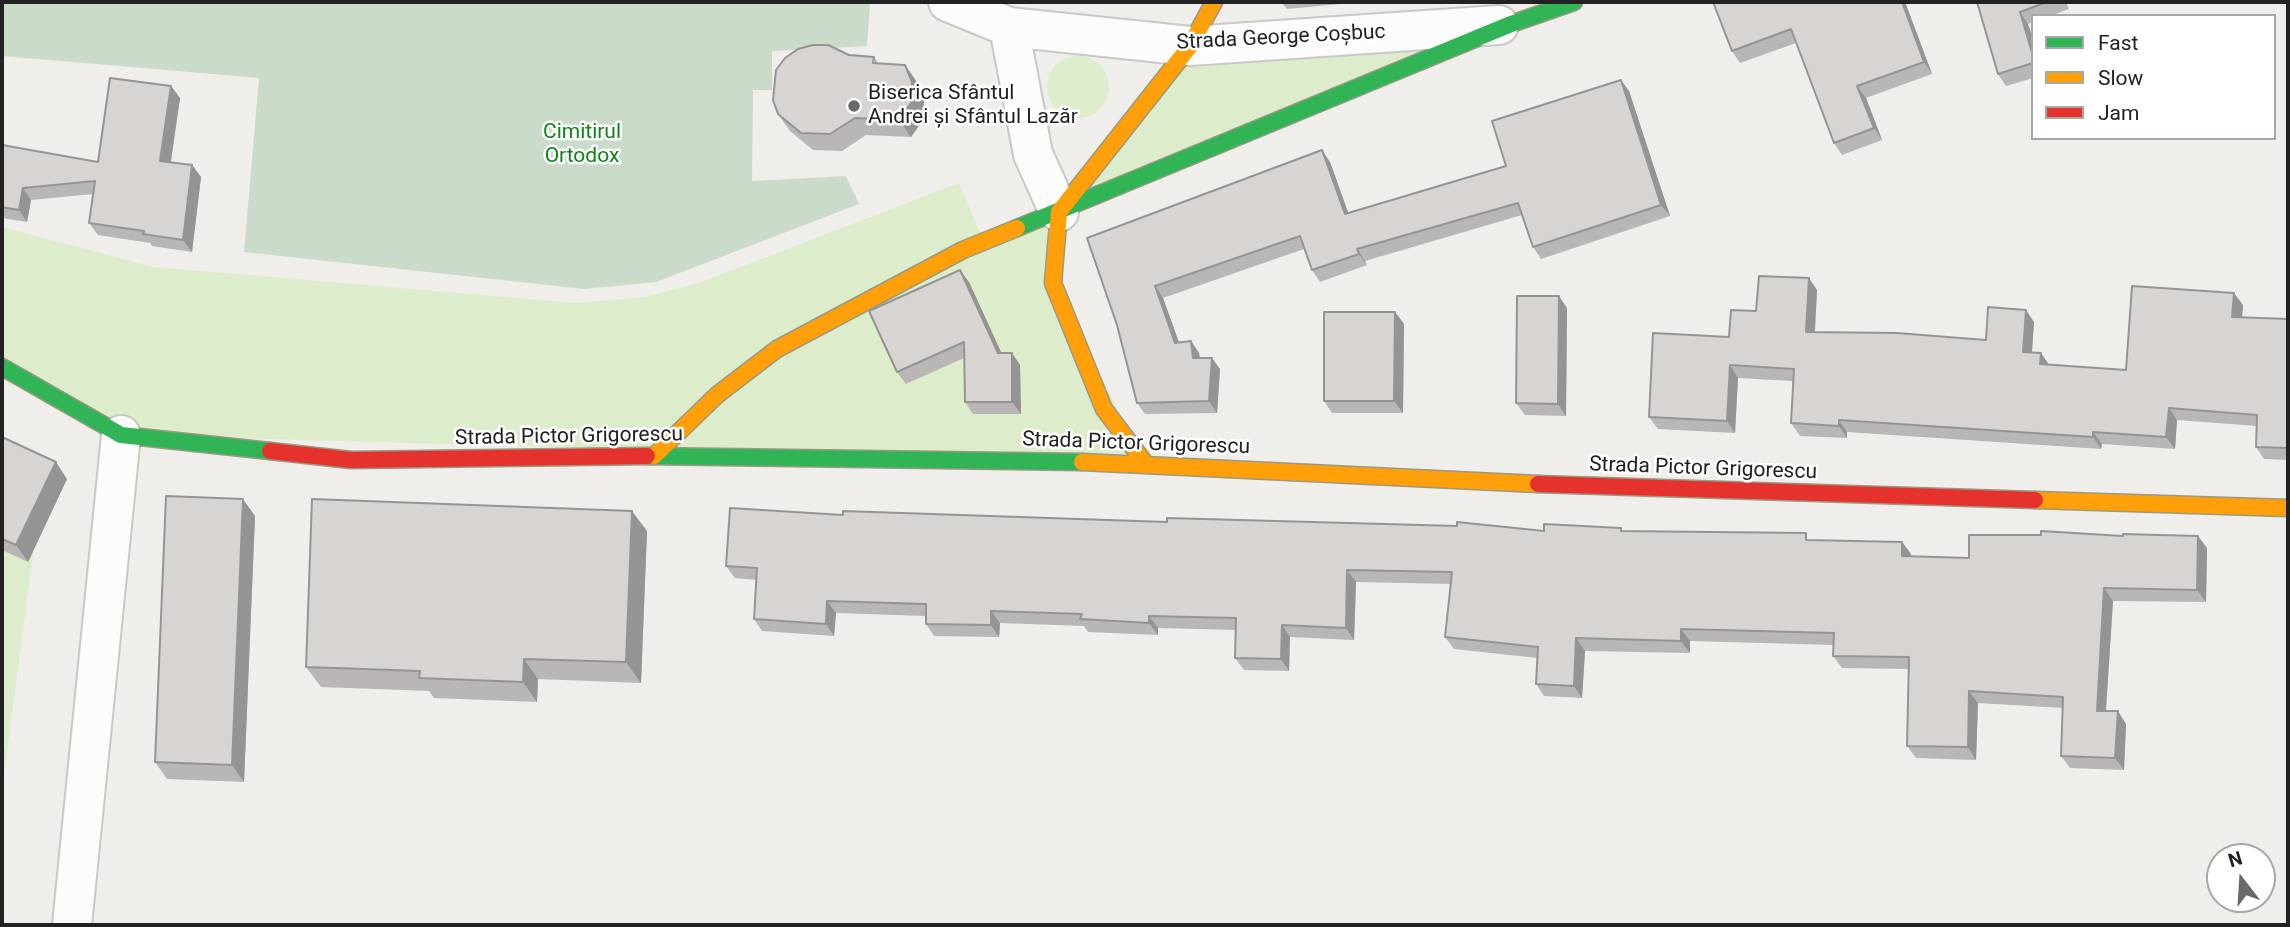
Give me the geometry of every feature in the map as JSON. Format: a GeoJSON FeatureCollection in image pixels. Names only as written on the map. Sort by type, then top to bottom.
{"type":"FeatureCollection","features":[{"type":"Feature","properties":{"kind":"street","name":"Strada George Coșbuc"},"geometry":{"type":"LineString","coordinates":[[948,2],[1009,27],[1190,46],[1511,24]]}},
{"type":"Feature","properties":{"kind":"street"},"geometry":{"type":"LineString","coordinates":[[1059,212],[1190,46],[1214,2]]}},
{"type":"Feature","properties":{"kind":"street","name":"Strada George Coșbuc"},"geometry":{"type":"LineString","coordinates":[[654,456],[717,395],[777,349],[963,250],[1511,24],[1574,2]]}},
{"type":"Feature","properties":{"kind":"street"},"geometry":{"type":"LineString","coordinates":[[1009,27],[1033,154],[1059,212],[1053,283],[1104,409],[1145,463]]}},
{"type":"Feature","properties":{"kind":"street","name":"Strada Pictor Grigorescu"},"geometry":{"type":"LineString","coordinates":[[2,367],[121,435],[202,446],[351,460],[654,456],[1145,463],[1568,486],[2288,509]]}},
{"type":"Feature","properties":{"kind":"street"},"geometry":{"type":"LineString","coordinates":[[72,923],[121,435]]}},
{"type":"Feature","properties":{"kind":"green space","name":"Cimitirul Ortodox"},"geometry":{"type":"Polygon","coordinates":[[[2,2],[865,2],[870,4],[867,46],[772,51],[772,90],[753,90],[752,181],[846,176],[859,204],[656,282],[584,289],[244,252],[259,78],[2,56],[2,2]]]}},
{"type":"Feature","properties":{"kind":"green space"},"geometry":{"type":"Polygon","coordinates":[[[1511,24],[1059,212],[1190,46],[1511,24]]]}},
{"type":"Feature","properties":{"kind":"green space"},"geometry":{"type":"Polygon","coordinates":[[[1072,56],[1084,56],[1100,65],[1107,75],[1107,99],[1100,109],[1084,118],[1072,118],[1061,113],[1052,104],[1047,93],[1047,81],[1052,70],[1061,61],[1072,56]]]}},
{"type":"Feature","properties":{"kind":"green space"},"geometry":{"type":"Polygon","coordinates":[[[959,183],[984,242],[1059,212],[1053,283],[1145,463],[121,435],[2,367],[2,227],[154,267],[576,303],[645,297],[699,283],[959,183]]]}},
{"type":"Feature","properties":{"kind":"green space"},"geometry":{"type":"Polygon","coordinates":[[[2,474],[40,501],[2,790],[2,474]]]}},
{"type":"Feature","properties":{"kind":"building"},"geometry":{"type":"Polygon","coordinates":[[[1713,2],[1902,2],[1924,62],[1857,86],[1874,128],[1834,143],[1791,29],[1732,51],[1713,2]]]}},
{"type":"Feature","properties":{"kind":"building"},"geometry":{"type":"Polygon","coordinates":[[[1977,2],[2047,2],[2020,12],[2031,49],[2031,64],[1998,74],[1977,2]]]}},
{"type":"Feature","properties":{"kind":"building","name":"Biserica Sfântul Andrei și Sfântul Lazăr"},"geometry":{"type":"Polygon","coordinates":[[[828,45],[849,55],[874,57],[873,63],[905,65],[912,82],[911,103],[899,120],[855,118],[830,134],[801,133],[778,114],[773,100],[776,70],[785,58],[798,49],[828,45]]]}},
{"type":"Feature","properties":{"kind":"building"},"geometry":{"type":"Polygon","coordinates":[[[110,78],[171,86],[160,161],[192,165],[183,240],[89,223],[95,181],[23,188],[19,210],[2,207],[2,145],[98,162],[110,78]]]}},
{"type":"Feature","properties":{"kind":"building"},"geometry":{"type":"Polygon","coordinates":[[[1621,80],[1661,205],[1533,247],[1518,203],[1357,249],[1359,254],[1312,270],[1300,236],[1155,286],[1175,343],[1191,341],[1193,358],[1212,358],[1209,401],[1137,403],[1117,325],[1087,238],[1322,150],[1345,214],[1506,166],[1492,121],[1621,80]]]}},
{"type":"Feature","properties":{"kind":"building"},"geometry":{"type":"Polygon","coordinates":[[[960,270],[998,353],[1012,353],[1012,402],[965,402],[964,342],[897,372],[869,311],[960,270]]]}},
{"type":"Feature","properties":{"kind":"building"},"geometry":{"type":"Polygon","coordinates":[[[1759,276],[1809,278],[1806,332],[1897,333],[1986,340],[1988,307],[2026,310],[2023,352],[2041,353],[2040,364],[2126,370],[2132,286],[2234,293],[2232,317],[2288,319],[2288,448],[2256,447],[2257,415],[2169,408],[2166,437],[2093,432],[2093,437],[1839,420],[1839,426],[1791,423],[1794,369],[1730,365],[1727,421],[1649,417],[1653,333],[1729,337],[1731,310],[1756,311],[1759,276]]]}},
{"type":"Feature","properties":{"kind":"building"},"geometry":{"type":"Polygon","coordinates":[[[1517,296],[1559,296],[1558,404],[1516,403],[1517,296]]]}},
{"type":"Feature","properties":{"kind":"building"},"geometry":{"type":"Polygon","coordinates":[[[1324,312],[1395,312],[1394,401],[1324,401],[1324,312]]]}},
{"type":"Feature","properties":{"kind":"building"},"geometry":{"type":"Polygon","coordinates":[[[2,437],[56,462],[16,545],[2,539],[2,437]]]}},
{"type":"Feature","properties":{"kind":"building"},"geometry":{"type":"Polygon","coordinates":[[[166,496],[243,499],[232,765],[155,762],[166,496]]]}},
{"type":"Feature","properties":{"kind":"building"},"geometry":{"type":"Polygon","coordinates":[[[312,499],[632,511],[626,662],[524,659],[523,682],[419,678],[420,671],[306,667],[312,499]]]}},
{"type":"Feature","properties":{"kind":"building"},"geometry":{"type":"Polygon","coordinates":[[[730,508],[843,515],[843,511],[1167,522],[1167,518],[1457,526],[1457,522],[1544,531],[1544,524],[1621,528],[1621,531],[1806,533],[1806,540],[1902,542],[1902,556],[1969,558],[1969,535],[2041,535],[2041,531],[2123,536],[2198,536],[2197,590],[2104,588],[2097,711],[2118,711],[2115,758],[2061,756],[2063,697],[1969,691],[1968,747],[1907,746],[1909,657],[1833,656],[1834,633],[1681,629],[1681,641],[1576,638],[1574,686],[1536,684],[1538,647],[1445,637],[1452,572],[1347,570],[1346,628],[1282,625],[1281,659],[1235,658],[1236,618],[1149,616],[1149,623],[1080,619],[1082,614],[991,611],[991,625],[926,624],[926,604],[827,601],[826,624],[754,619],[757,568],[726,566],[730,508]]]}},
{"type":"Feature","properties":{"kind":"traffic: fast"},"geometry":{"type":"LineString","coordinates":[[1017,228],[1511,24],[1574,2]]}},
{"type":"Feature","properties":{"kind":"traffic: fast"},"geometry":{"type":"LineString","coordinates":[[2,367],[121,435],[270,451]]}},
{"type":"Feature","properties":{"kind":"traffic: fast"},"geometry":{"type":"LineString","coordinates":[[647,456],[1082,462]]}},
{"type":"Feature","properties":{"kind":"traffic: slow"},"geometry":{"type":"LineString","coordinates":[[1145,463],[1104,409],[1053,283],[1059,212],[1190,46],[1214,2]]}},
{"type":"Feature","properties":{"kind":"traffic: slow"},"geometry":{"type":"LineString","coordinates":[[654,456],[717,395],[777,349],[963,250],[1017,228]]}},
{"type":"Feature","properties":{"kind":"traffic: slow"},"geometry":{"type":"LineString","coordinates":[[1082,462],[1538,484]]}},
{"type":"Feature","properties":{"kind":"traffic: slow"},"geometry":{"type":"LineString","coordinates":[[2035,500],[2288,508]]}},
{"type":"Feature","properties":{"kind":"traffic: jam"},"geometry":{"type":"LineString","coordinates":[[270,451],[351,460],[647,456]]}},
{"type":"Feature","properties":{"kind":"traffic: jam"},"geometry":{"type":"LineString","coordinates":[[1538,484],[2035,500]]}},
{"type":"Feature","properties":{"kind":"place","name":"Biserica Sfântul Andrei și Sfântul Lazăr"},"geometry":{"type":"Point","coordinates":[854,106]}}]}
